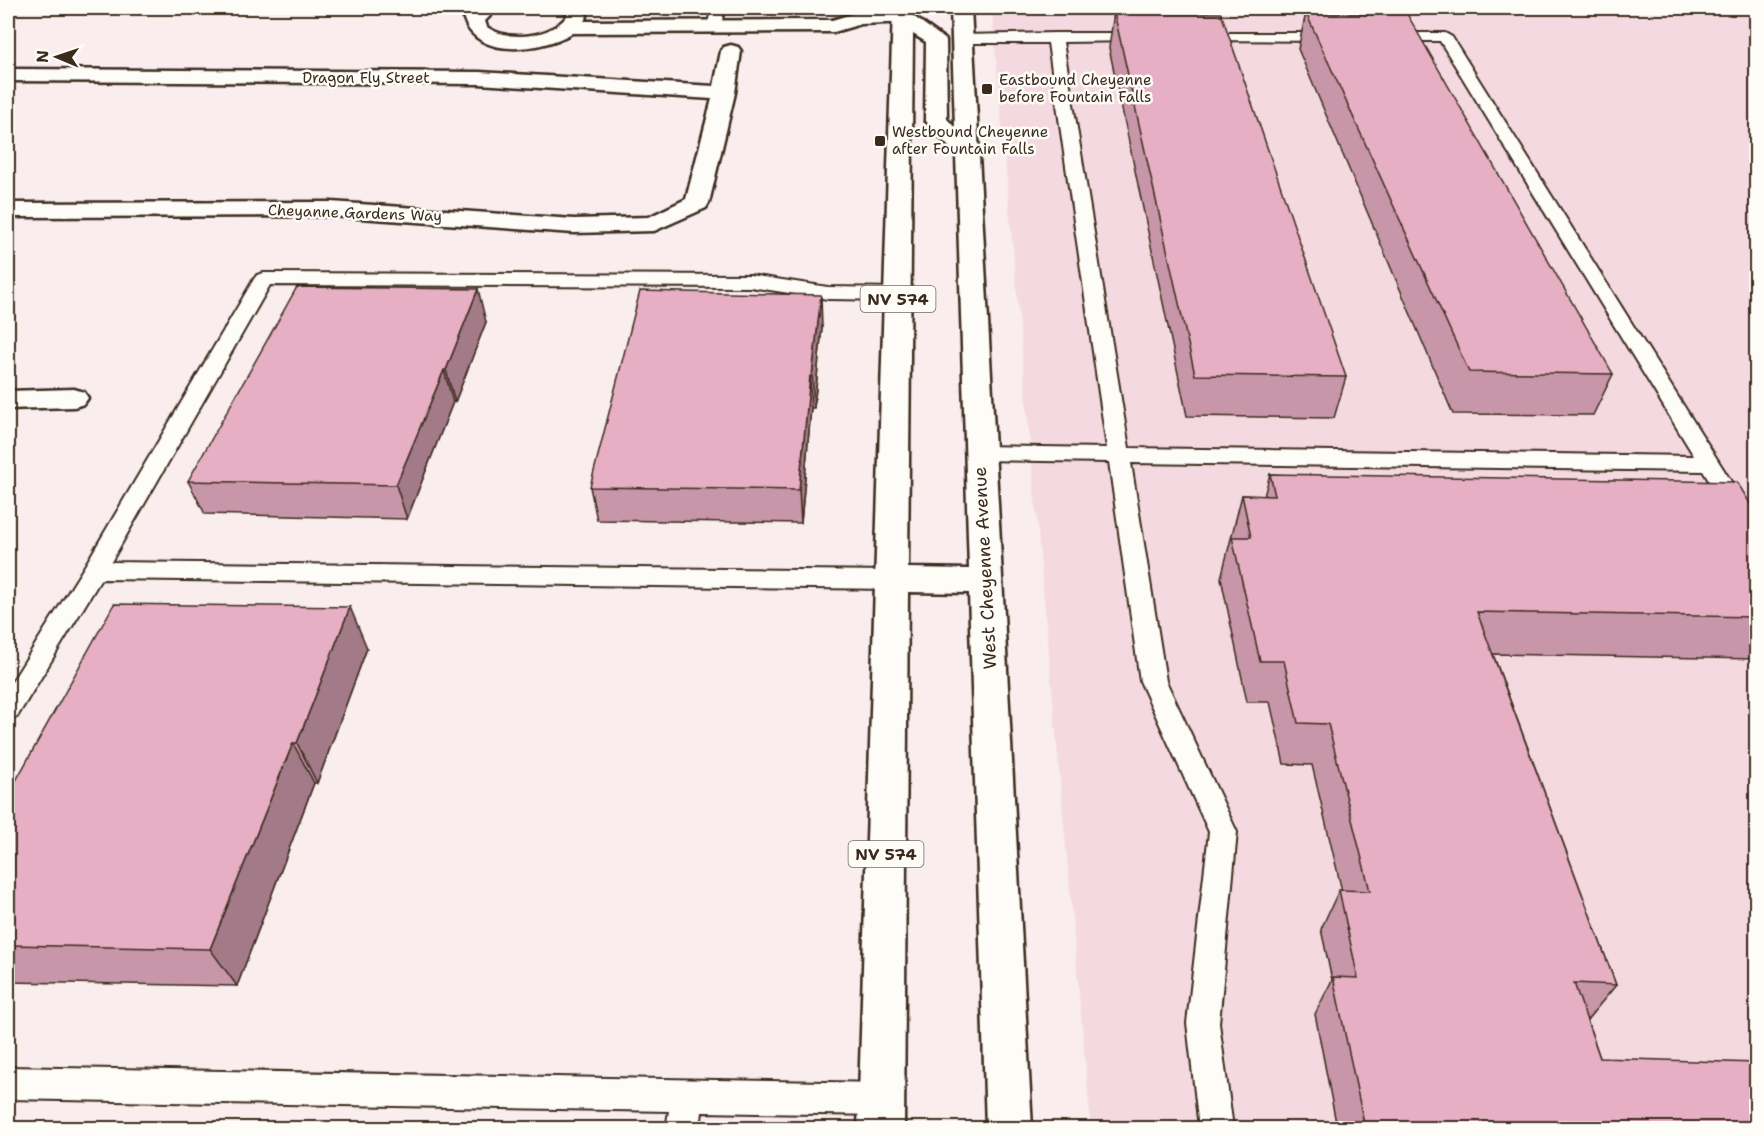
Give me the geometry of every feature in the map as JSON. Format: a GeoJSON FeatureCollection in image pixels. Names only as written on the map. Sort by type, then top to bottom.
{"type":"FeatureCollection","features":[{"type":"Feature","properties":{"kind":"main road"},"geometry":{"type":"LineString","coordinates":[[488,8],[474,19],[474,26],[478,32],[500,40],[535,40],[549,37],[573,15],[716,18],[834,26],[859,18],[911,11],[936,40],[936,120],[967,153]]}},
{"type":"Feature","properties":{"kind":"main road","name":"West Cheyenne Avenue"},"geometry":{"type":"LineString","coordinates":[[961,8],[1009,1128]]}},
{"type":"Feature","properties":{"kind":"main road","name":"NV 574"},"geometry":{"type":"LineString","coordinates":[[881,1113],[898,294],[911,11]]}},
{"type":"Feature","properties":{"kind":"main road"},"geometry":{"type":"LineString","coordinates":[[478,78],[500,40]]}},
{"type":"Feature","properties":{"kind":"main road"},"geometry":{"type":"LineString","coordinates":[[514,81],[535,40]]}},
{"type":"Feature","properties":{"kind":"main road"},"geometry":{"type":"LineString","coordinates":[[724,93],[731,51]]}},
{"type":"Feature","properties":{"kind":"main road","name":"Dragon Fly Street"},"geometry":{"type":"LineString","coordinates":[[8,75],[478,78],[724,93]]}},
{"type":"Feature","properties":{"kind":"main road","name":"Cheyanne Gardens Way"},"geometry":{"type":"LineString","coordinates":[[8,210],[331,209],[574,226],[654,224],[697,203],[724,93]]}},
{"type":"Feature","properties":{"kind":"main road"},"geometry":{"type":"LineString","coordinates":[[8,400],[74,398]]}},
{"type":"Feature","properties":{"kind":"main road"},"geometry":{"type":"LineString","coordinates":[[891,580],[985,581]]}},
{"type":"Feature","properties":{"kind":"lane"},"geometry":{"type":"LineString","coordinates":[[1055,37],[1153,681],[1223,832],[1203,1023],[1216,1128]]}},
{"type":"Feature","properties":{"kind":"lane"},"geometry":{"type":"LineString","coordinates":[[962,39],[1158,37]]}},
{"type":"Feature","properties":{"kind":"lane"},"geometry":{"type":"LineString","coordinates":[[1181,37],[1444,37],[1756,539]]}},
{"type":"Feature","properties":{"kind":"lane"},"geometry":{"type":"LineString","coordinates":[[8,710],[94,570],[264,279],[750,281],[828,293],[898,294]]}},
{"type":"Feature","properties":{"kind":"lane"},"geometry":{"type":"LineString","coordinates":[[980,453],[1710,464]]}},
{"type":"Feature","properties":{"kind":"lane"},"geometry":{"type":"LineString","coordinates":[[94,570],[891,580]]}},
{"type":"Feature","properties":{"kind":"lane"},"geometry":{"type":"LineString","coordinates":[[8,1083],[688,1094],[881,1113]]}},
{"type":"Feature","properties":{"kind":"lane"},"geometry":{"type":"LineString","coordinates":[[683,1128],[688,1094]]}},
{"type":"Feature","properties":{"kind":"shaded area"},"geometry":{"type":"Polygon","coordinates":[[[992,14],[1756,16],[1756,1128],[1091,1128],[992,14]]]}},
{"type":"Feature","properties":{"kind":"building"},"geometry":{"type":"Polygon","coordinates":[[[1114,12],[1221,13],[1346,377],[1195,375],[1114,12]]]}},
{"type":"Feature","properties":{"kind":"building"},"geometry":{"type":"Polygon","coordinates":[[[1306,13],[1407,14],[1613,374],[1469,372],[1306,13]]]}},
{"type":"Feature","properties":{"kind":"building"},"geometry":{"type":"Polygon","coordinates":[[[297,287],[478,289],[396,485],[188,481],[297,287]]]}},
{"type":"Feature","properties":{"kind":"building"},"geometry":{"type":"Polygon","coordinates":[[[640,291],[821,295],[812,376],[810,376],[799,490],[590,487],[640,291]]]}},
{"type":"Feature","properties":{"kind":"building"},"geometry":{"type":"Polygon","coordinates":[[[1270,474],[1737,482],[1756,513],[1756,617],[1477,612],[1616,985],[1574,983],[1600,1058],[1756,1063],[1756,1128],[1365,1128],[1333,977],[1358,978],[1339,890],[1370,891],[1328,724],[1298,723],[1284,661],[1260,661],[1232,537],[1251,537],[1242,495],[1275,496],[1270,474]]]}},
{"type":"Feature","properties":{"kind":"building"},"geometry":{"type":"Polygon","coordinates":[[[114,604],[350,607],[297,743],[293,743],[210,949],[8,945],[8,795],[114,604]]]}},
{"type":"Feature","properties":{"kind":"place","name":"Eastbound Cheyenne before Fountain Falls"},"geometry":{"type":"Point","coordinates":[987,89]}},
{"type":"Feature","properties":{"kind":"place","name":"Westbound Cheyenne after Fountain Falls"},"geometry":{"type":"Point","coordinates":[880,141]}}]}
